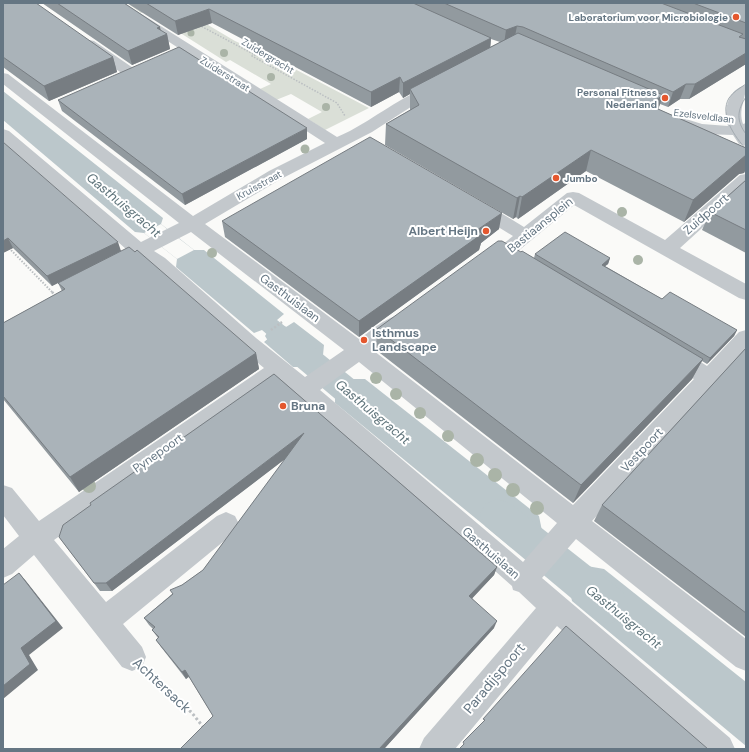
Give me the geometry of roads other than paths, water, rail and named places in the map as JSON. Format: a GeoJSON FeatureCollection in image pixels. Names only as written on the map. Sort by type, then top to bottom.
{"type":"FeatureCollection","features":[{"type":"Feature","properties":{"kind":"street","name":"Zuiderstraat"},"geometry":{"type":"LineString","coordinates":[[115,3],[337,144]]}},
{"type":"Feature","properties":{"kind":"street"},"geometry":{"type":"LineString","coordinates":[[81,38],[124,76],[145,67]]}},
{"type":"Feature","properties":{"kind":"street"},"geometry":{"type":"LineString","coordinates":[[172,55],[186,49]]}},
{"type":"Feature","properties":{"kind":"street","name":"Gasthuislaan"},"geometry":{"type":"LineString","coordinates":[[3,77],[46,110],[165,238]]}},
{"type":"Feature","properties":{"kind":"street","name":"Kruisstraat"},"geometry":{"type":"LineString","coordinates":[[113,264],[165,238],[251,188],[360,132],[412,100],[447,82]]}},
{"type":"Feature","properties":{"kind":"street"},"geometry":{"type":"LineString","coordinates":[[742,128],[733,104],[740,94],[746,89]]}},
{"type":"Feature","properties":{"kind":"street"},"geometry":{"type":"LineString","coordinates":[[46,110],[62,103]]}},
{"type":"Feature","properties":{"kind":"street"},"geometry":{"type":"LineString","coordinates":[[360,132],[372,145]]}},
{"type":"Feature","properties":{"kind":"street","name":"Gasthuislaan"},"geometry":{"type":"LineString","coordinates":[[3,134],[165,238],[360,350],[545,497],[574,522],[746,657]]}},
{"type":"Feature","properties":{"kind":"street","name":"Zuidpoort"},"geometry":{"type":"LineString","coordinates":[[667,249],[746,179]]}},
{"type":"Feature","properties":{"kind":"street"},"geometry":{"type":"LineString","coordinates":[[460,196],[526,236]]}},
{"type":"Feature","properties":{"kind":"street","name":"Bastiaansplein"},"geometry":{"type":"LineString","coordinates":[[537,273],[496,254],[526,236],[573,197],[746,293]]}},
{"type":"Feature","properties":{"kind":"street","name":"Gasthuislaan"},"geometry":{"type":"LineString","coordinates":[[165,238],[158,263],[249,344],[280,368],[311,384],[532,572],[555,609],[719,749]]}},
{"type":"Feature","properties":{"kind":"street"},"geometry":{"type":"LineString","coordinates":[[311,384],[418,308]]}},
{"type":"Feature","properties":{"kind":"street"},"geometry":{"type":"LineString","coordinates":[[656,346],[709,378],[746,338]]}},
{"type":"Feature","properties":{"kind":"street","name":"Pynepoort"},"geometry":{"type":"LineString","coordinates":[[36,538],[280,368]]}},
{"type":"Feature","properties":{"kind":"street","name":"Vestpoort"},"geometry":{"type":"LineString","coordinates":[[574,522],[709,378]]}},
{"type":"Feature","properties":{"kind":"street"},"geometry":{"type":"LineString","coordinates":[[3,496],[36,538],[3,565]]}},
{"type":"Feature","properties":{"kind":"street"},"geometry":{"type":"LineString","coordinates":[[532,572],[574,522]]}},
{"type":"Feature","properties":{"kind":"street"},"geometry":{"type":"LineString","coordinates":[[103,622],[226,524]]}},
{"type":"Feature","properties":{"kind":"street","name":"Achtersack"},"geometry":{"type":"LineString","coordinates":[[36,538],[132,657]]}},
{"type":"Feature","properties":{"kind":"street","name":"Paradijspoort"},"geometry":{"type":"LineString","coordinates":[[435,749],[542,622],[555,609]]}},
{"type":"Feature","properties":{"kind":"water"},"geometry":{"type":"Polygon","coordinates":[[[3,91],[163,218],[161,224],[194,250],[204,250],[284,314],[277,320],[286,327],[294,322],[324,345],[323,355],[305,367],[293,367],[264,342],[270,337],[262,330],[254,333],[176,267],[177,259],[144,233],[135,232],[3,120],[3,91]]]}},
{"type":"Feature","properties":{"kind":"water"},"geometry":{"type":"Polygon","coordinates":[[[353,379],[365,379],[539,516],[542,531],[524,550],[513,549],[335,403],[335,392],[353,379]]]}},
{"type":"Feature","properties":{"kind":"water"},"geometry":{"type":"Polygon","coordinates":[[[587,566],[604,569],[746,682],[746,746],[572,601],[569,587],[587,566]]]}},
{"type":"Feature","properties":{"kind":"waterway","name":"Gasthuisgracht"},"geometry":{"type":"LineString","coordinates":[[280,336],[375,414]]}},
{"type":"Feature","properties":{"kind":"waterway","name":"Gasthuisgracht"},"geometry":{"type":"LineString","coordinates":[[498,515],[609,605]]}},
{"type":"Feature","properties":{"kind":"tram line"},"geometry":{"type":"LineString","coordinates":[[746,84],[729,98],[726,105],[727,118],[733,132],[746,149]]}},
{"type":"Feature","properties":{"kind":"tram line"},"geometry":{"type":"LineString","coordinates":[[746,97],[739,111],[739,120],[746,134]]}},
{"type":"Feature","properties":{"kind":"place","name":"Laboratorium voor Microbiologie"},"geometry":{"type":"Point","coordinates":[736,17]}},
{"type":"Feature","properties":{"kind":"place","name":"Personal Fitness Nederland"},"geometry":{"type":"Point","coordinates":[665,98]}},
{"type":"Feature","properties":{"kind":"place","name":"Jumbo"},"geometry":{"type":"Point","coordinates":[556,178]}},
{"type":"Feature","properties":{"kind":"place","name":"Albert Heijn"},"geometry":{"type":"Point","coordinates":[486,231]}},
{"type":"Feature","properties":{"kind":"place","name":"Isthmus Landscape"},"geometry":{"type":"Point","coordinates":[364,340]}},
{"type":"Feature","properties":{"kind":"place","name":"Bruna"},"geometry":{"type":"Point","coordinates":[283,406]}}]}
